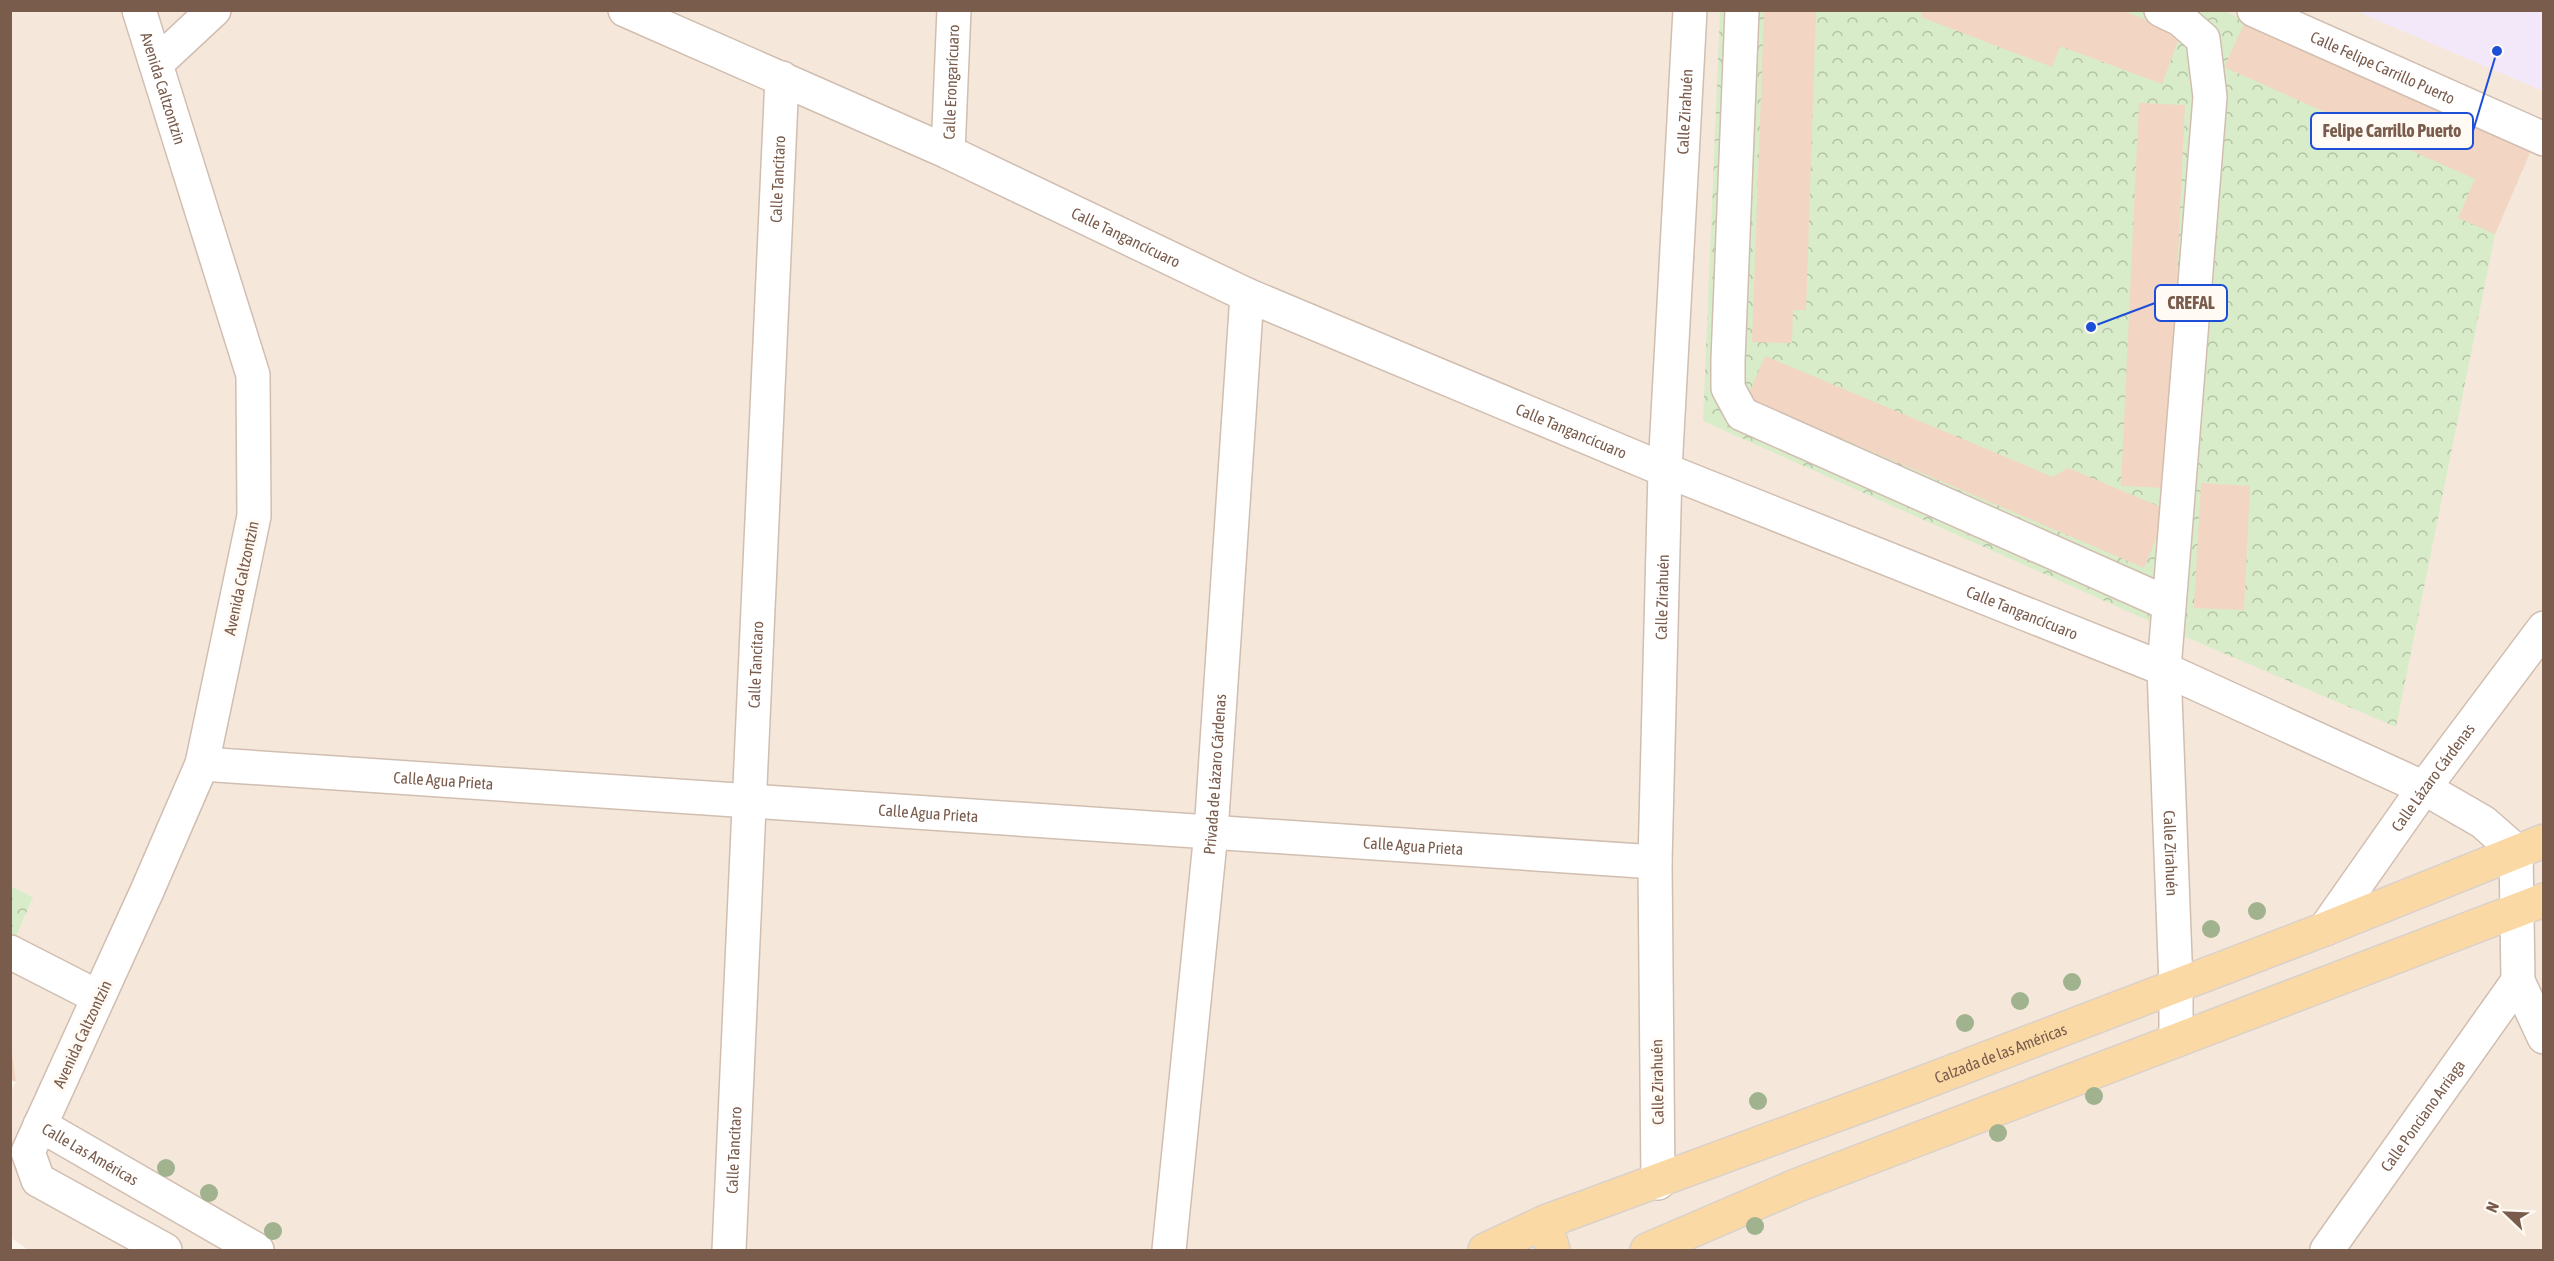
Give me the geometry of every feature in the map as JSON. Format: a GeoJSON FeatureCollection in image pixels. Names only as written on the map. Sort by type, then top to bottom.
{"type":"FeatureCollection","features":[{"type":"Feature","properties":{"kind":"main road","name":"Calzada de las Américas"},"geometry":{"type":"LineString","coordinates":[[1485,1251],[1549,1237],[1658,1183],[2325,929],[2530,846]]}},
{"type":"Feature","properties":{"kind":"main road"},"geometry":{"type":"LineString","coordinates":[[1647,1251],[1798,1185],[2530,905]]}},
{"type":"Feature","properties":{"kind":"street","name":"Avenida Caltzontzin"},"geometry":{"type":"LineString","coordinates":[[40,1125],[202,764],[254,516],[253,375],[138,10]]}},
{"type":"Feature","properties":{"kind":"street"},"geometry":{"type":"LineString","coordinates":[[156,64],[214,10]]}},
{"type":"Feature","properties":{"kind":"street","name":"Calle Tangancícuaro"},"geometry":{"type":"LineString","coordinates":[[626,10],[948,152],[1247,295],[1665,470],[2164,669],[2424,788],[2530,846]]}},
{"type":"Feature","properties":{"kind":"street","name":"Calle Erongarícuaro"},"geometry":{"type":"LineString","coordinates":[[948,152],[954,10]]}},
{"type":"Feature","properties":{"kind":"street","name":"Calle Zirahuén"},"geometry":{"type":"LineString","coordinates":[[1658,1183],[1655,862],[1665,470],[1690,10]]}},
{"type":"Feature","properties":{"kind":"street"},"geometry":{"type":"LineString","coordinates":[[1742,10],[1728,388],[1742,414],[2169,604]]}},
{"type":"Feature","properties":{"kind":"street","name":"Calle Zirahuén"},"geometry":{"type":"LineString","coordinates":[[2161,10],[2180,19],[2203,39],[2210,97],[2164,669],[2176,1040]]}},
{"type":"Feature","properties":{"kind":"street","name":"Calle Felipe Carrillo Puerto"},"geometry":{"type":"LineString","coordinates":[[2254,10],[2544,139]]}},
{"type":"Feature","properties":{"kind":"street","name":"Calle Tancítaro"},"geometry":{"type":"LineString","coordinates":[[729,1251],[782,78]]}},
{"type":"Feature","properties":{"kind":"street","name":"Privada de Lázaro Cárdenas"},"geometry":{"type":"LineString","coordinates":[[1169,1251],[1211,832],[1247,295]]}},
{"type":"Feature","properties":{"kind":"street","name":"Calle Lázaro Cárdenas"},"geometry":{"type":"LineString","coordinates":[[2325,929],[2424,788],[2544,628]]}},
{"type":"Feature","properties":{"kind":"street","name":"Calle Agua Prieta"},"geometry":{"type":"LineString","coordinates":[[202,764],[1655,862]]}},
{"type":"Feature","properties":{"kind":"street"},"geometry":{"type":"LineString","coordinates":[[2530,846],[2530,905],[2518,981],[2544,1037]]}},
{"type":"Feature","properties":{"kind":"street"},"geometry":{"type":"LineString","coordinates":[[10,952],[98,998]]}},
{"type":"Feature","properties":{"kind":"street","name":"Calle Ponciano Arriaga"},"geometry":{"type":"LineString","coordinates":[[2327,1251],[2518,981]]}},
{"type":"Feature","properties":{"kind":"street","name":"Calle Las Américas"},"geometry":{"type":"LineString","coordinates":[[165,1251],[38,1180],[28,1152],[40,1125],[257,1251]]}},
{"type":"Feature","properties":{"kind":"shaded area"},"geometry":{"type":"Polygon","coordinates":[[[10,11],[2543,11],[2543,1250],[28,1250],[10,1237],[10,1093],[16,1082],[10,1042],[11,949],[33,897],[10,886],[10,11]]]}},
{"type":"Feature","properties":{"kind":"shaded area"},"geometry":{"type":"Polygon","coordinates":[[[2356,11],[2543,11],[2543,91],[2356,11]]]}},
{"type":"Feature","properties":{"kind":"green space"},"geometry":{"type":"Polygon","coordinates":[[[1720,11],[2224,11],[2532,148],[2495,234],[2396,727],[2167,629],[1703,421],[1720,11]]]}},
{"type":"Feature","properties":{"kind":"green space"},"geometry":{"type":"Polygon","coordinates":[[[11,886],[33,897],[11,949],[11,886]]]}},
{"type":"Feature","properties":{"kind":"building"},"geometry":{"type":"Polygon","coordinates":[[[1764,10],[1816,10],[1806,310],[1793,310],[1792,343],[1752,342],[1764,10]]]}},
{"type":"Feature","properties":{"kind":"building"},"geometry":{"type":"Polygon","coordinates":[[[1923,10],[2121,10],[2181,33],[2162,84],[2060,46],[2052,67],[1921,17],[1923,10]]]}},
{"type":"Feature","properties":{"kind":"building"},"geometry":{"type":"Polygon","coordinates":[[[2246,20],[2532,148],[2495,234],[2458,218],[2475,179],[2224,67],[2246,20]]]}},
{"type":"Feature","properties":{"kind":"building"},"geometry":{"type":"Polygon","coordinates":[[[2139,103],[2185,105],[2167,488],[2121,486],[2139,103]]]}},
{"type":"Feature","properties":{"kind":"building"},"geometry":{"type":"Polygon","coordinates":[[[1765,356],[2053,477],[2068,468],[2168,510],[2144,568],[1747,398],[1765,356]]]}},
{"type":"Feature","properties":{"kind":"building"},"geometry":{"type":"Polygon","coordinates":[[[2201,483],[2250,486],[2244,610],[2194,608],[2201,483]]]}},
{"type":"Feature","properties":{"kind":"building"},"geometry":{"type":"Polygon","coordinates":[[[10,1053],[12,1053],[16,1082],[10,1080],[10,1053]]]}},
{"type":"Feature","properties":{"kind":"place","name":"Felipe Carrillo Puerto"},"geometry":{"type":"Point","coordinates":[2497,51]}},
{"type":"Feature","properties":{"kind":"place","name":"CREFAL"},"geometry":{"type":"Point","coordinates":[2091,327]}}]}
